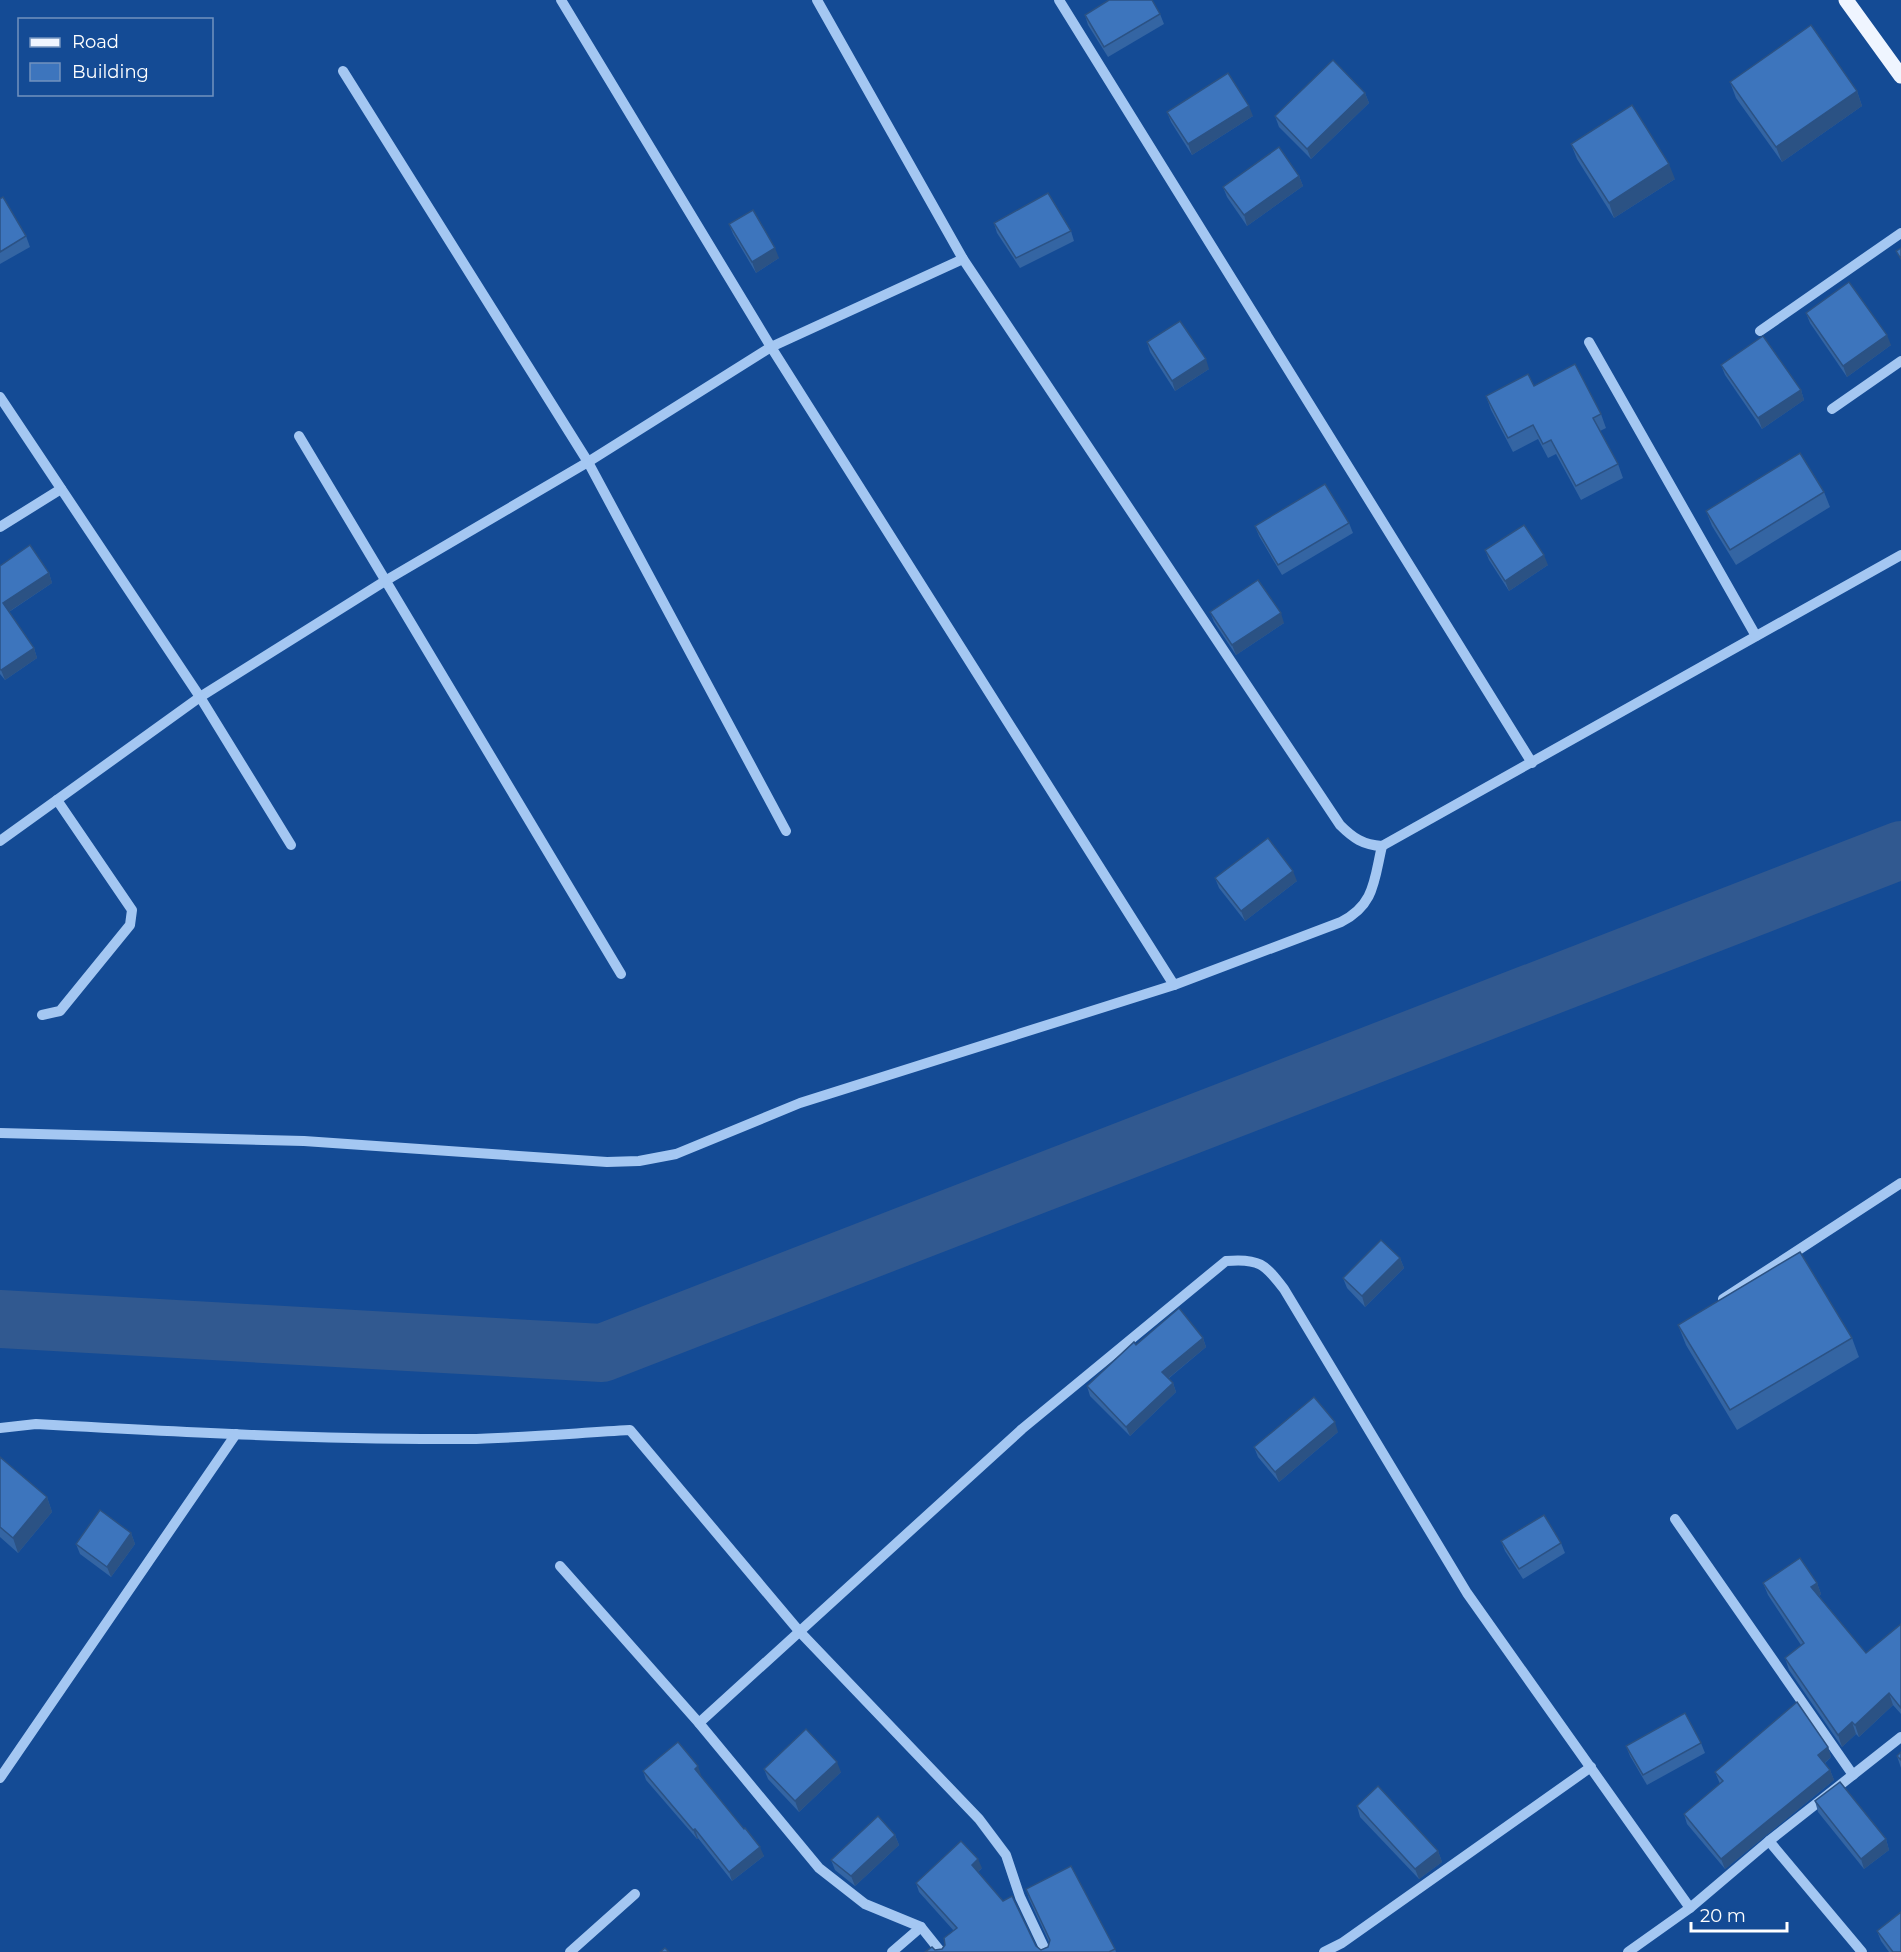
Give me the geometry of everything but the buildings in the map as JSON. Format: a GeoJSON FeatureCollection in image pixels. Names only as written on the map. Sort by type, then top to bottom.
{"type":"FeatureCollection","features":[{"type":"Feature","properties":{"kind":"main road"},"geometry":{"type":"LineString","coordinates":[[1846,0],[1901,76]]}},
{"type":"Feature","properties":{"kind":"street"},"geometry":{"type":"LineString","coordinates":[[561,0],[771,346],[1174,985]]}},
{"type":"Feature","properties":{"kind":"street"},"geometry":{"type":"LineString","coordinates":[[817,0],[963,259],[1340,825],[1354,839],[1369,846],[1382,846],[1901,555]]}},
{"type":"Feature","properties":{"kind":"street"},"geometry":{"type":"LineString","coordinates":[[1059,0],[1532,763]]}},
{"type":"Feature","properties":{"kind":"street"},"geometry":{"type":"LineString","coordinates":[[343,71],[588,462],[786,831]]}},
{"type":"Feature","properties":{"kind":"street"},"geometry":{"type":"LineString","coordinates":[[1760,331],[1901,233]]}},
{"type":"Feature","properties":{"kind":"street"},"geometry":{"type":"LineString","coordinates":[[0,841],[200,697],[385,582],[588,462],[771,346],[963,259]]}},
{"type":"Feature","properties":{"kind":"street"},"geometry":{"type":"LineString","coordinates":[[1588,342],[1756,636]]}},
{"type":"Feature","properties":{"kind":"street"},"geometry":{"type":"LineString","coordinates":[[1832,409],[1901,361]]}},
{"type":"Feature","properties":{"kind":"street"},"geometry":{"type":"LineString","coordinates":[[0,397],[200,697],[291,845]]}},
{"type":"Feature","properties":{"kind":"street"},"geometry":{"type":"LineString","coordinates":[[299,436],[621,974]]}},
{"type":"Feature","properties":{"kind":"street"},"geometry":{"type":"LineString","coordinates":[[0,527],[61,489]]}},
{"type":"Feature","properties":{"kind":"street"},"geometry":{"type":"LineString","coordinates":[[42,1015],[60,1011],[130,925],[132,910],[57,800]]}},
{"type":"Feature","properties":{"kind":"street"},"geometry":{"type":"LineString","coordinates":[[0,1132],[304,1141],[608,1161],[639,1161],[676,1154],[800,1103],[1174,985],[1341,922],[1355,915],[1364,906],[1370,894],[1382,846]]}},
{"type":"Feature","properties":{"kind":"street"},"geometry":{"type":"LineString","coordinates":[[1715,1304],[1901,1183]]}},
{"type":"Feature","properties":{"kind":"street"},"geometry":{"type":"LineString","coordinates":[[699,1723],[1022,1429],[1226,1260],[1248,1259],[1268,1269],[1284,1289],[1467,1593],[1690,1908]]}},
{"type":"Feature","properties":{"kind":"street"},"geometry":{"type":"LineString","coordinates":[[0,1428],[36,1424],[284,1437],[470,1439],[630,1430],[799,1631],[979,1819],[1006,1856],[1020,1896],[1046,1952]]}},
{"type":"Feature","properties":{"kind":"street"},"geometry":{"type":"LineString","coordinates":[[0,1778],[236,1434]]}},
{"type":"Feature","properties":{"kind":"street"},"geometry":{"type":"LineString","coordinates":[[1675,1519],[1853,1775]]}},
{"type":"Feature","properties":{"kind":"street"},"geometry":{"type":"LineString","coordinates":[[560,1566],[699,1723],[819,1868],[866,1904],[921,1927],[941,1952]]}},
{"type":"Feature","properties":{"kind":"street"},"geometry":{"type":"LineString","coordinates":[[1628,1952],[1690,1908],[1768,1841],[1901,1737]]}},
{"type":"Feature","properties":{"kind":"street"},"geometry":{"type":"LineString","coordinates":[[1324,1952],[1345,1948],[1591,1767]]}},
{"type":"Feature","properties":{"kind":"street"},"geometry":{"type":"LineString","coordinates":[[1768,1841],[1862,1952]]}},
{"type":"Feature","properties":{"kind":"street"},"geometry":{"type":"LineString","coordinates":[[570,1952],[634,1894]]}},
{"type":"Feature","properties":{"kind":"street"},"geometry":{"type":"LineString","coordinates":[[892,1952],[921,1927]]}},
{"type":"Feature","properties":{"kind":"waterway"},"geometry":{"type":"LineString","coordinates":[[0,1319],[602,1353],[1901,850]]}}]}
